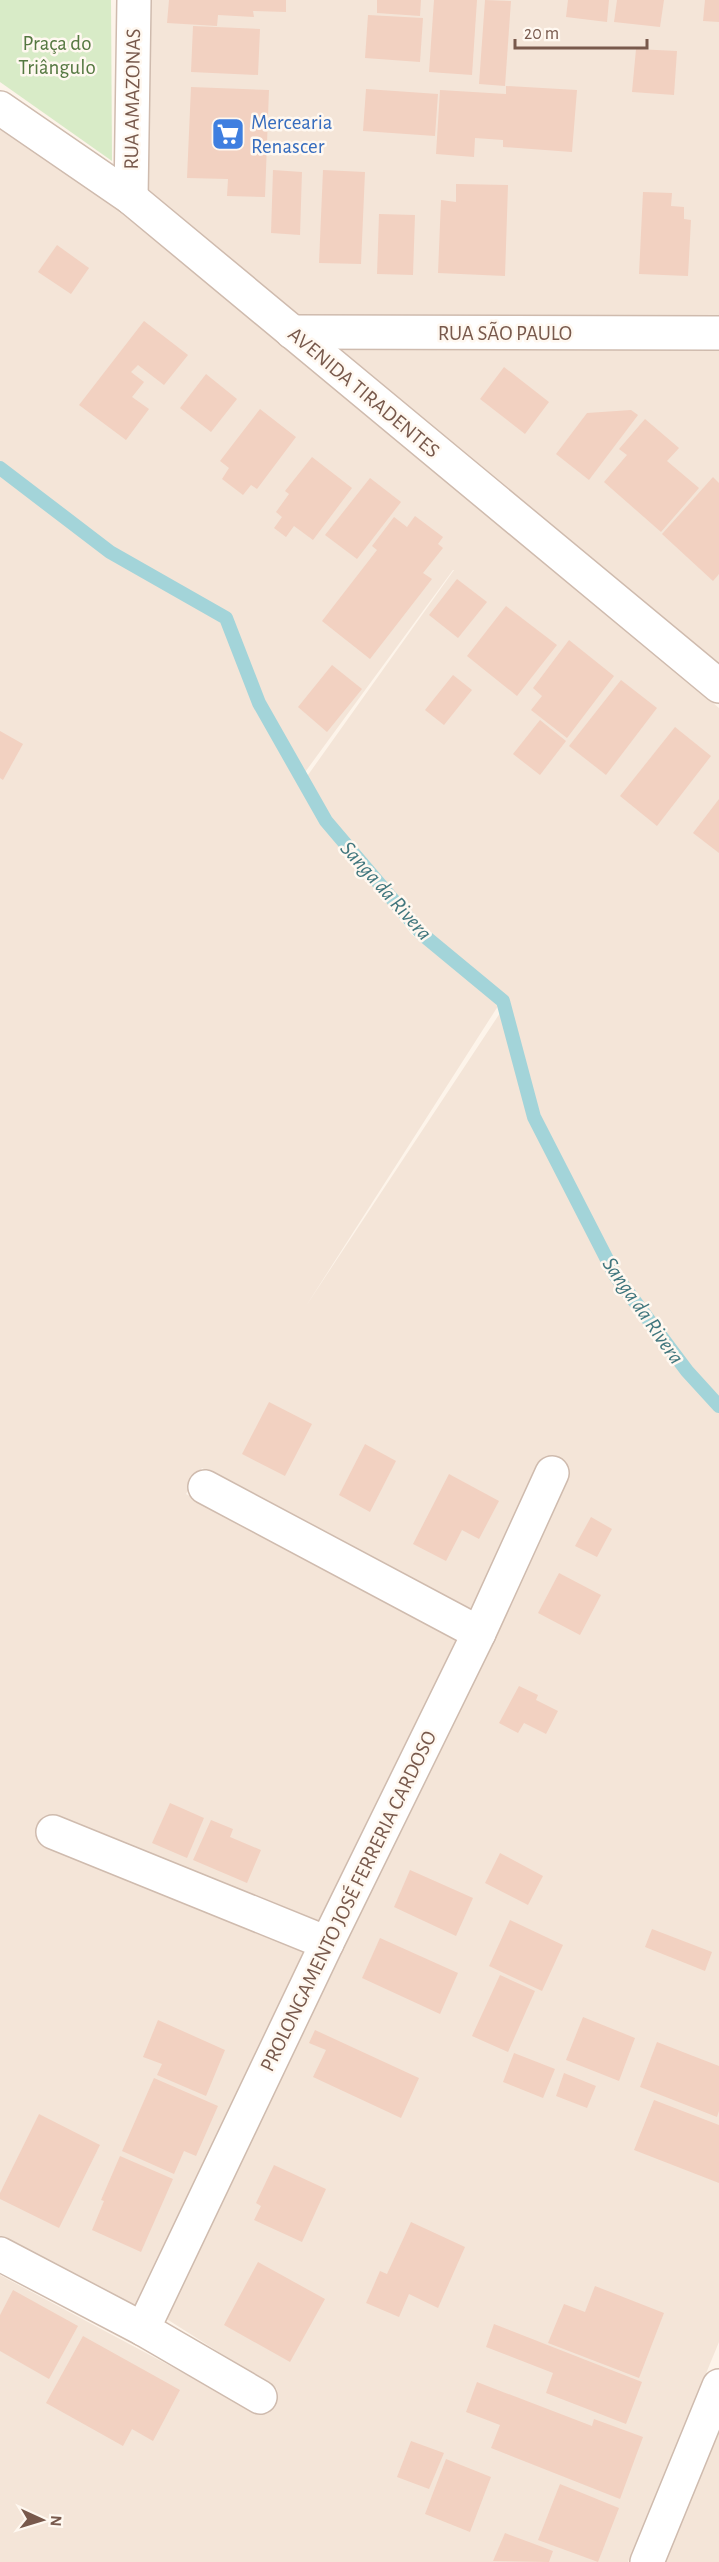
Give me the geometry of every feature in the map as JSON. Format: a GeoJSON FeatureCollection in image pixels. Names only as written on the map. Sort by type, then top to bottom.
{"type":"FeatureCollection","features":[{"type":"Feature","properties":{"kind":"street","name":"RUA AMAZONAS"},"geometry":{"type":"LineString","coordinates":[[131,198],[134,0]]}},
{"type":"Feature","properties":{"kind":"street","name":"AVENIDA TIRADENTES"},"geometry":{"type":"LineString","coordinates":[[0,108],[131,198],[719,686]]}},
{"type":"Feature","properties":{"kind":"street","name":"RUA SÃO PAULO"},"geometry":{"type":"LineString","coordinates":[[292,332],[719,333]]}},
{"type":"Feature","properties":{"kind":"street","name":"PROLONGAMENTO JOSÉ FERRERIA CARDOSO"},"geometry":{"type":"LineString","coordinates":[[143,2328],[327,1943],[479,1633],[552,1473]]}},
{"type":"Feature","properties":{"kind":"street"},"geometry":{"type":"LineString","coordinates":[[205,1487],[479,1633]]}},
{"type":"Feature","properties":{"kind":"street"},"geometry":{"type":"LineString","coordinates":[[53,1832],[327,1943]]}},
{"type":"Feature","properties":{"kind":"street"},"geometry":{"type":"LineString","coordinates":[[0,2254],[143,2328],[260,2397]]}},
{"type":"Feature","properties":{"kind":"street"},"geometry":{"type":"LineString","coordinates":[[647,2562],[719,2386]]}},
{"type":"Feature","properties":{"kind":"shaded area"},"geometry":{"type":"Polygon","coordinates":[[[148,0],[719,0],[719,319],[293,319],[145,191],[148,0]]]}},
{"type":"Feature","properties":{"kind":"shaded area"},"geometry":{"type":"Polygon","coordinates":[[[0,124],[117,206],[719,708],[719,2342],[628,2562],[0,2562],[0,2275],[251,2409],[276,2400],[277,2389],[162,2316],[499,1630],[202,1468],[186,1494],[457,1639],[139,2309],[0,2237],[0,124]],[[454,570],[300,779],[303,782],[454,570]],[[322,809],[411,934],[500,1003],[306,1306],[508,1001],[417,931],[322,809]]]}},
{"type":"Feature","properties":{"kind":"shaded area"},"geometry":{"type":"Polygon","coordinates":[[[336,345],[719,346],[719,669],[336,345]]]}},
{"type":"Feature","properties":{"kind":"shaded area"},"geometry":{"type":"Polygon","coordinates":[[[719,2432],[719,2562],[665,2562],[719,2432]]]}},
{"type":"Feature","properties":{"kind":"green space","name":"Praça do Triângulo"},"geometry":{"type":"Polygon","coordinates":[[[0,0],[111,0],[112,161],[0,82],[0,0]]]}},
{"type":"Feature","properties":{"kind":"building"},"geometry":{"type":"Polygon","coordinates":[[[169,0],[286,0],[286,12],[253,11],[254,17],[218,15],[217,26],[167,23],[169,0]]]}},
{"type":"Feature","properties":{"kind":"building"},"geometry":{"type":"Polygon","coordinates":[[[377,0],[421,0],[420,16],[377,13],[377,0]]]}},
{"type":"Feature","properties":{"kind":"building"},"geometry":{"type":"Polygon","coordinates":[[[434,0],[477,0],[472,75],[429,72],[434,0]]]}},
{"type":"Feature","properties":{"kind":"building"},"geometry":{"type":"Polygon","coordinates":[[[485,0],[511,1],[505,86],[479,84],[485,0]]]}},
{"type":"Feature","properties":{"kind":"building"},"geometry":{"type":"Polygon","coordinates":[[[568,0],[609,0],[607,22],[566,17],[568,0]]]}},
{"type":"Feature","properties":{"kind":"building"},"geometry":{"type":"Polygon","coordinates":[[[617,0],[664,0],[660,27],[614,22],[617,0]]]}},
{"type":"Feature","properties":{"kind":"building"},"geometry":{"type":"Polygon","coordinates":[[[705,0],[719,0],[719,22],[703,21],[705,0]]]}},
{"type":"Feature","properties":{"kind":"building"},"geometry":{"type":"Polygon","coordinates":[[[368,15],[423,18],[420,62],[365,58],[368,15]]]}},
{"type":"Feature","properties":{"kind":"building"},"geometry":{"type":"Polygon","coordinates":[[[193,26],[260,29],[258,75],[191,72],[193,26]]]}},
{"type":"Feature","properties":{"kind":"building"},"geometry":{"type":"Polygon","coordinates":[[[636,49],[677,51],[674,95],[632,92],[636,49]]]}},
{"type":"Feature","properties":{"kind":"building"},"geometry":{"type":"Polygon","coordinates":[[[506,86],[577,90],[572,152],[503,147],[503,140],[475,138],[474,157],[436,154],[440,90],[506,94],[506,86]]]}},
{"type":"Feature","properties":{"kind":"building","name":"Mercearia Renascer"},"geometry":{"type":"Polygon","coordinates":[[[191,87],[269,90],[265,197],[227,196],[228,179],[187,178],[191,87]]]}},
{"type":"Feature","properties":{"kind":"building"},"geometry":{"type":"Polygon","coordinates":[[[366,89],[438,94],[435,136],[363,131],[366,89]]]}},
{"type":"Feature","properties":{"kind":"building"},"geometry":{"type":"Polygon","coordinates":[[[273,170],[302,172],[300,235],[271,233],[273,170]]]}},
{"type":"Feature","properties":{"kind":"building"},"geometry":{"type":"Polygon","coordinates":[[[323,170],[365,172],[361,264],[319,263],[323,170]]]}},
{"type":"Feature","properties":{"kind":"building"},"geometry":{"type":"Polygon","coordinates":[[[456,184],[508,185],[505,276],[438,273],[441,200],[456,202],[456,184]]]}},
{"type":"Feature","properties":{"kind":"building"},"geometry":{"type":"Polygon","coordinates":[[[643,192],[672,193],[671,206],[684,207],[684,219],[691,220],[688,276],[639,274],[643,192]]]}},
{"type":"Feature","properties":{"kind":"building"},"geometry":{"type":"Polygon","coordinates":[[[379,214],[415,215],[413,275],[377,274],[379,214]]]}},
{"type":"Feature","properties":{"kind":"building"},"geometry":{"type":"Polygon","coordinates":[[[57,245],[89,268],[71,294],[38,272],[57,245]]]}},
{"type":"Feature","properties":{"kind":"building"},"geometry":{"type":"Polygon","coordinates":[[[144,321],[188,355],[164,385],[138,365],[131,372],[144,382],[132,397],[149,409],[126,440],[79,405],[144,321]]]}},
{"type":"Feature","properties":{"kind":"building"},"geometry":{"type":"Polygon","coordinates":[[[504,367],[549,402],[525,434],[480,399],[504,367]]]}},
{"type":"Feature","properties":{"kind":"building"},"geometry":{"type":"Polygon","coordinates":[[[206,374],[237,399],[211,432],[180,408],[206,374]]]}},
{"type":"Feature","properties":{"kind":"building"},"geometry":{"type":"Polygon","coordinates":[[[260,409],[296,437],[257,489],[251,485],[243,495],[222,479],[229,468],[220,461],[260,409]]]}},
{"type":"Feature","properties":{"kind":"building"},"geometry":{"type":"Polygon","coordinates":[[[631,410],[638,415],[589,480],[556,454],[587,413],[631,410]]]}},
{"type":"Feature","properties":{"kind":"building"},"geometry":{"type":"Polygon","coordinates":[[[645,419],[679,448],[667,461],[699,488],[661,532],[604,482],[627,455],[619,449],[645,419]]]}},
{"type":"Feature","properties":{"kind":"building"},"geometry":{"type":"Polygon","coordinates":[[[312,457],[352,488],[313,540],[294,526],[286,537],[274,528],[282,517],[276,512],[289,494],[285,491],[312,457]]]}},
{"type":"Feature","properties":{"kind":"building"},"geometry":{"type":"Polygon","coordinates":[[[713,477],[719,483],[719,574],[713,581],[662,534],[713,477]]]}},
{"type":"Feature","properties":{"kind":"building"},"geometry":{"type":"Polygon","coordinates":[[[370,478],[401,502],[357,559],[325,535],[370,478]]]}},
{"type":"Feature","properties":{"kind":"building"},"geometry":{"type":"Polygon","coordinates":[[[415,516],[443,537],[438,544],[443,548],[423,573],[432,579],[370,659],[322,621],[377,550],[372,546],[394,517],[407,527],[415,516]]]}},
{"type":"Feature","properties":{"kind":"building"},"geometry":{"type":"Polygon","coordinates":[[[457,579],[487,602],[458,638],[429,615],[457,579]]]}},
{"type":"Feature","properties":{"kind":"building"},"geometry":{"type":"Polygon","coordinates":[[[506,606],[557,645],[517,696],[467,656],[506,606]]]}},
{"type":"Feature","properties":{"kind":"building"},"geometry":{"type":"Polygon","coordinates":[[[569,640],[614,676],[567,738],[531,710],[542,696],[533,688],[569,640]]]}},
{"type":"Feature","properties":{"kind":"building"},"geometry":{"type":"Polygon","coordinates":[[[332,665],[362,689],[327,732],[298,707],[332,665]]]}},
{"type":"Feature","properties":{"kind":"building"},"geometry":{"type":"Polygon","coordinates":[[[453,675],[472,690],[444,725],[425,710],[453,675]]]}},
{"type":"Feature","properties":{"kind":"building"},"geometry":{"type":"Polygon","coordinates":[[[621,680],[657,708],[606,775],[569,746],[621,680]]]}},
{"type":"Feature","properties":{"kind":"building"},"geometry":{"type":"Polygon","coordinates":[[[540,720],[566,741],[540,775],[513,754],[540,720]]]}},
{"type":"Feature","properties":{"kind":"building"},"geometry":{"type":"Polygon","coordinates":[[[675,727],[711,756],[657,826],[620,796],[675,727]]]}},
{"type":"Feature","properties":{"kind":"building"},"geometry":{"type":"Polygon","coordinates":[[[0,731],[23,744],[3,780],[0,778],[0,731]]]}},
{"type":"Feature","properties":{"kind":"building"},"geometry":{"type":"Polygon","coordinates":[[[719,799],[719,853],[693,833],[719,799]]]}},
{"type":"Feature","properties":{"kind":"building"},"geometry":{"type":"Polygon","coordinates":[[[269,1402],[312,1424],[285,1476],[242,1454],[269,1402]]]}},
{"type":"Feature","properties":{"kind":"building"},"geometry":{"type":"Polygon","coordinates":[[[365,1444],[396,1461],[370,1512],[339,1495],[365,1444]]]}},
{"type":"Feature","properties":{"kind":"building"},"geometry":{"type":"Polygon","coordinates":[[[449,1474],[499,1501],[479,1539],[462,1530],[446,1561],[413,1544],[449,1474]]]}},
{"type":"Feature","properties":{"kind":"building"},"geometry":{"type":"Polygon","coordinates":[[[591,1517],[612,1529],[597,1557],[575,1546],[591,1517]]]}},
{"type":"Feature","properties":{"kind":"building"},"geometry":{"type":"Polygon","coordinates":[[[559,1573],[601,1595],[580,1635],[538,1613],[559,1573]]]}},
{"type":"Feature","properties":{"kind":"building"},"geometry":{"type":"Polygon","coordinates":[[[519,1686],[538,1695],[536,1700],[558,1711],[546,1734],[524,1723],[518,1733],[499,1723],[519,1686]]]}},
{"type":"Feature","properties":{"kind":"building"},"geometry":{"type":"Polygon","coordinates":[[[170,1803],[204,1818],[187,1858],[152,1843],[170,1803]]]}},
{"type":"Feature","properties":{"kind":"building"},"geometry":{"type":"Polygon","coordinates":[[[211,1820],[233,1829],[230,1837],[261,1850],[247,1883],[193,1860],[211,1820]]]}},
{"type":"Feature","properties":{"kind":"building"},"geometry":{"type":"Polygon","coordinates":[[[500,1853],[543,1876],[528,1905],[485,1883],[500,1853]]]}},
{"type":"Feature","properties":{"kind":"building"},"geometry":{"type":"Polygon","coordinates":[[[410,1870],[473,1898],[456,1936],[394,1907],[410,1870]]]}},
{"type":"Feature","properties":{"kind":"building"},"geometry":{"type":"Polygon","coordinates":[[[510,1920],[563,1945],[542,1991],[489,1966],[510,1920]]]}},
{"type":"Feature","properties":{"kind":"building"},"geometry":{"type":"Polygon","coordinates":[[[652,1929],[712,1952],[705,1971],[645,1947],[652,1929]]]}},
{"type":"Feature","properties":{"kind":"building"},"geometry":{"type":"Polygon","coordinates":[[[380,1938],[458,1973],[440,2014],[362,1978],[380,1938]]]}},
{"type":"Feature","properties":{"kind":"building"},"geometry":{"type":"Polygon","coordinates":[[[500,1975],[535,1991],[508,2052],[472,2036],[500,1975]]]}},
{"type":"Feature","properties":{"kind":"building"},"geometry":{"type":"Polygon","coordinates":[[[583,2017],[635,2038],[619,2081],[566,2060],[583,2017]]]}},
{"type":"Feature","properties":{"kind":"building"},"geometry":{"type":"Polygon","coordinates":[[[158,2020],[225,2050],[206,2096],[157,2075],[162,2064],[143,2057],[158,2020]]]}},
{"type":"Feature","properties":{"kind":"building"},"geometry":{"type":"Polygon","coordinates":[[[315,2030],[419,2078],[401,2118],[313,2077],[326,2050],[309,2043],[315,2030]]]}},
{"type":"Feature","properties":{"kind":"building"},"geometry":{"type":"Polygon","coordinates":[[[657,2042],[719,2066],[717,2117],[640,2087],[657,2042]]]}},
{"type":"Feature","properties":{"kind":"building"},"geometry":{"type":"Polygon","coordinates":[[[514,2053],[555,2069],[543,2098],[503,2082],[514,2053]]]}},
{"type":"Feature","properties":{"kind":"building"},"geometry":{"type":"Polygon","coordinates":[[[564,2073],[596,2086],[587,2108],[556,2096],[564,2073]]]}},
{"type":"Feature","properties":{"kind":"building"},"geometry":{"type":"Polygon","coordinates":[[[154,2078],[218,2106],[196,2156],[184,2151],[174,2174],[122,2151],[154,2078]]]}},
{"type":"Feature","properties":{"kind":"building"},"geometry":{"type":"Polygon","coordinates":[[[654,2100],[719,2125],[719,2183],[634,2150],[654,2100]]]}},
{"type":"Feature","properties":{"kind":"building"},"geometry":{"type":"Polygon","coordinates":[[[39,2114],[100,2145],[59,2228],[0,2199],[0,2193],[39,2114]]]}},
{"type":"Feature","properties":{"kind":"building"},"geometry":{"type":"Polygon","coordinates":[[[120,2156],[173,2179],[141,2252],[92,2230],[104,2201],[101,2200],[120,2156]]]}},
{"type":"Feature","properties":{"kind":"building"},"geometry":{"type":"Polygon","coordinates":[[[274,2165],[326,2189],[302,2242],[254,2220],[261,2206],[256,2203],[274,2165]]]}},
{"type":"Feature","properties":{"kind":"building"},"geometry":{"type":"Polygon","coordinates":[[[411,2222],[465,2247],[438,2308],[409,2294],[399,2317],[366,2303],[380,2271],[387,2274],[411,2222]]]}},
{"type":"Feature","properties":{"kind":"building"},"geometry":{"type":"Polygon","coordinates":[[[258,2262],[325,2299],[290,2362],[224,2325],[258,2262]]]}},
{"type":"Feature","properties":{"kind":"building"},"geometry":{"type":"Polygon","coordinates":[[[595,2286],[664,2313],[639,2378],[548,2343],[564,2304],[585,2312],[595,2286]]]}},
{"type":"Feature","properties":{"kind":"building"},"geometry":{"type":"Polygon","coordinates":[[[13,2290],[78,2326],[49,2379],[0,2351],[0,2315],[13,2290]]]}},
{"type":"Feature","properties":{"kind":"building"},"geometry":{"type":"Polygon","coordinates":[[[494,2324],[642,2382],[626,2424],[546,2393],[553,2373],[486,2347],[494,2324]]]}},
{"type":"Feature","properties":{"kind":"building"},"geometry":{"type":"Polygon","coordinates":[[[83,2336],[180,2390],[153,2441],[132,2429],[123,2446],[46,2403],[83,2336]]]}},
{"type":"Feature","properties":{"kind":"building"},"geometry":{"type":"Polygon","coordinates":[[[477,2382],[592,2426],[594,2419],[643,2437],[620,2499],[491,2448],[500,2425],[466,2412],[477,2382]]]}},
{"type":"Feature","properties":{"kind":"building"},"geometry":{"type":"Polygon","coordinates":[[[411,2441],[444,2453],[429,2489],[397,2477],[411,2441]]]}},
{"type":"Feature","properties":{"kind":"building"},"geometry":{"type":"Polygon","coordinates":[[[446,2459],[491,2477],[470,2532],[425,2514],[446,2459]]]}},
{"type":"Feature","properties":{"kind":"building"},"geometry":{"type":"Polygon","coordinates":[[[560,2484],[619,2508],[598,2562],[538,2540],[560,2484]]]}},
{"type":"Feature","properties":{"kind":"building"},"geometry":{"type":"Polygon","coordinates":[[[505,2533],[553,2551],[549,2562],[493,2561],[505,2533]]]}},
{"type":"Feature","properties":{"kind":"waterway","name":"Sanga da Rivera"},"geometry":{"type":"LineString","coordinates":[[0,468],[110,552],[226,618],[259,703],[326,821],[422,934],[503,1001],[534,1117],[615,1275],[687,1371],[719,1406]]}},
{"type":"Feature","properties":{"kind":"place","name":"Mercearia Renascer"},"geometry":{"type":"Point","coordinates":[228,134]}}]}
